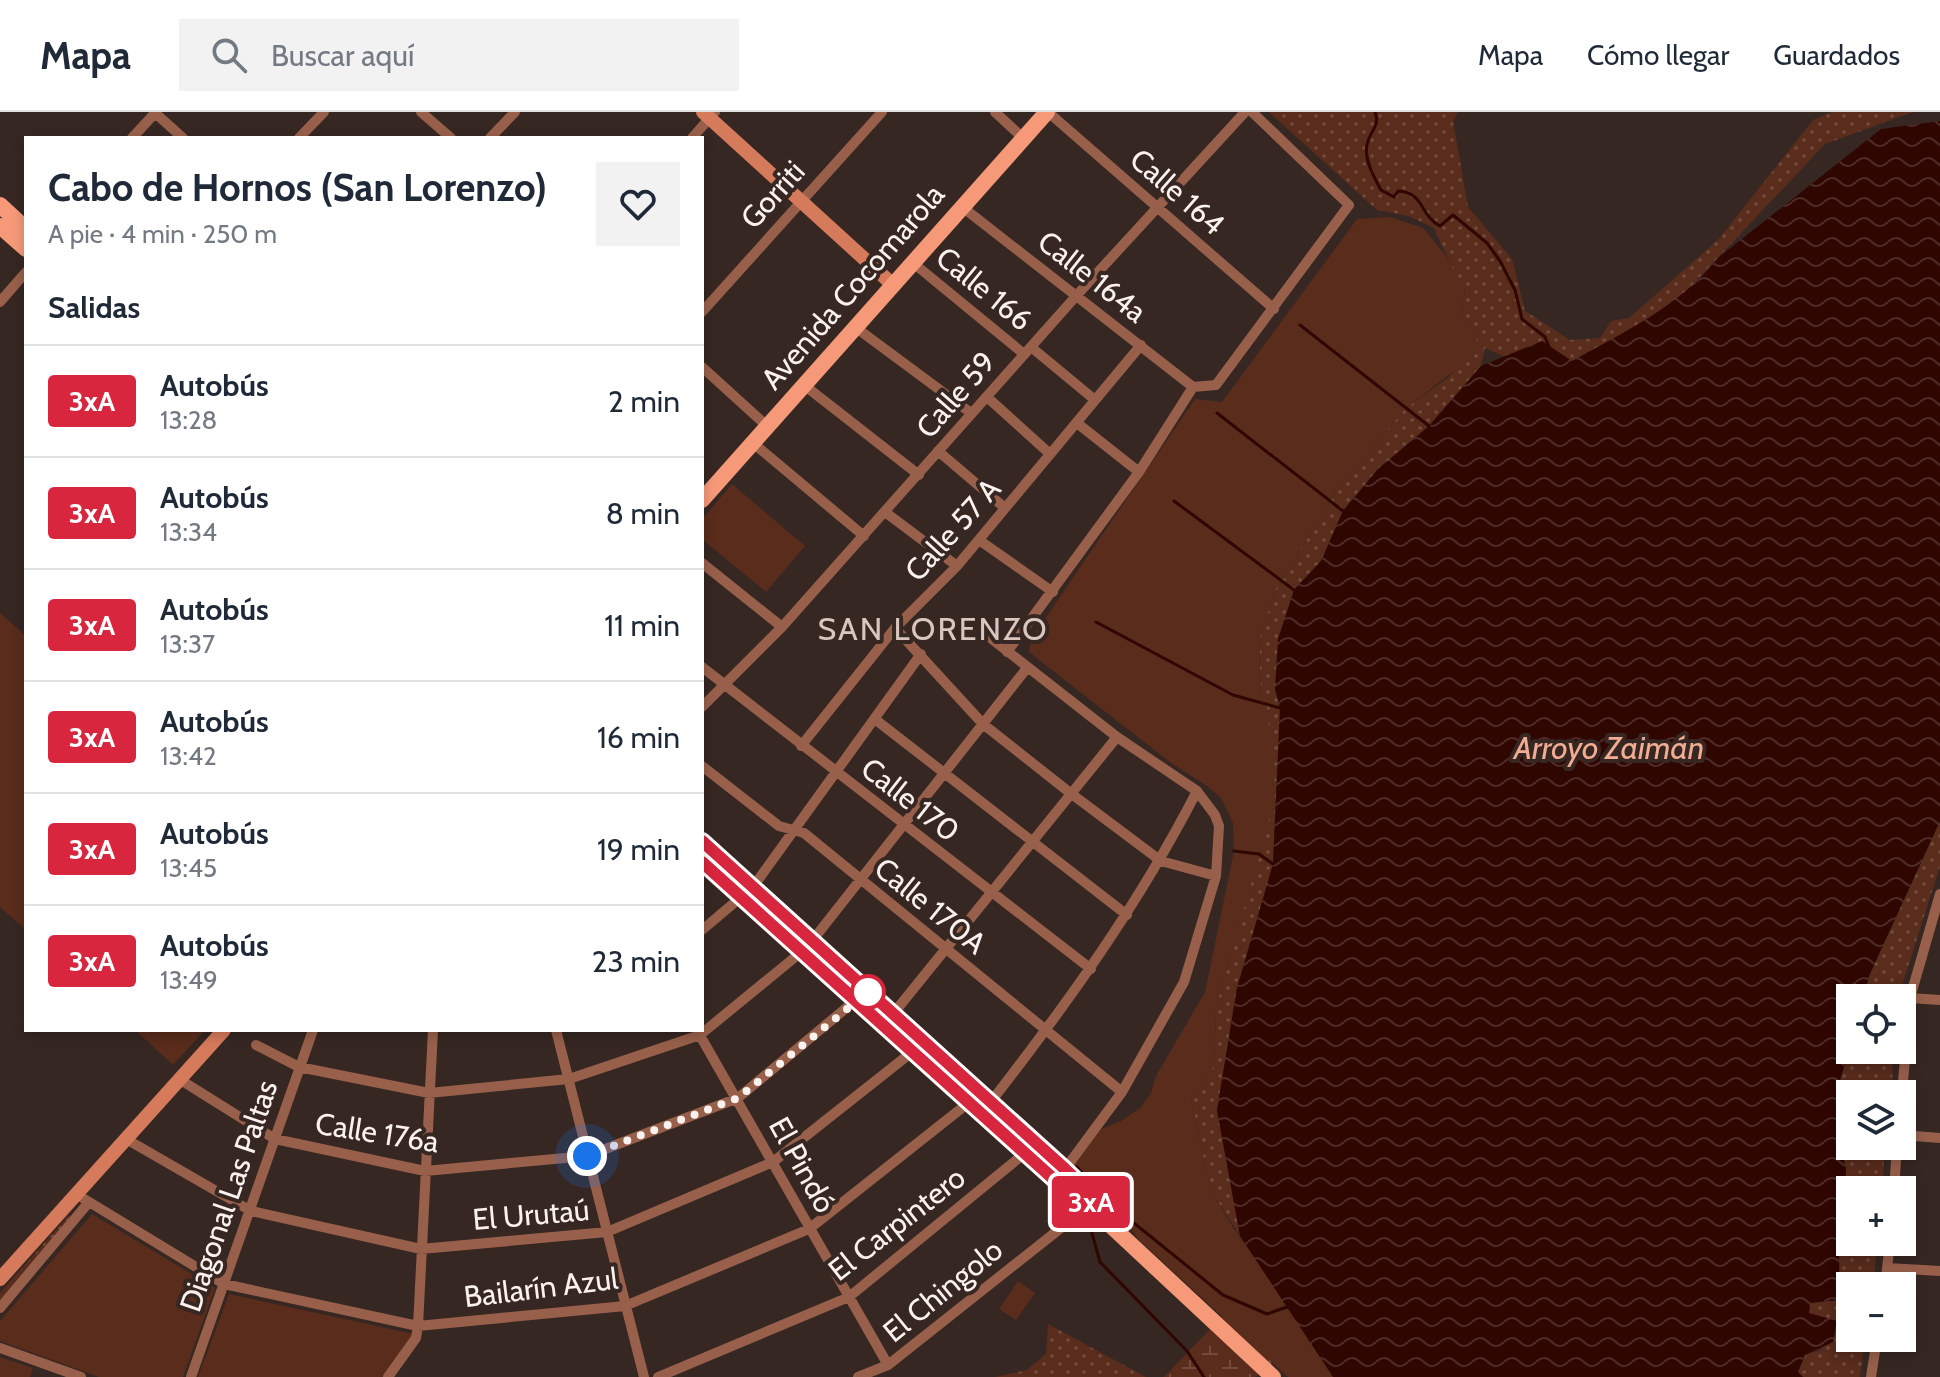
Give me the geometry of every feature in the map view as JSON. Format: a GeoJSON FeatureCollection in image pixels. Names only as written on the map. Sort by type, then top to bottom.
{"type":"FeatureCollection","features":[{"type":"Feature","properties":{"kind":"main road","name":"Avenida Cocomarola"},"geometry":{"type":"LineString","coordinates":[[704,498],[1048,112]]}},
{"type":"Feature","properties":{"kind":"main road"},"geometry":{"type":"LineString","coordinates":[[709,114],[892,284]]}},
{"type":"Feature","properties":{"kind":"main road"},"geometry":{"type":"LineString","coordinates":[[0,205],[24,227]]}},
{"type":"Feature","properties":{"kind":"main road"},"geometry":{"type":"LineString","coordinates":[[0,226],[24,247]]}},
{"type":"Feature","properties":{"kind":"main road"},"geometry":{"type":"LineString","coordinates":[[704,843],[747,892],[862,996],[893,1014],[979,1100],[1025,1153],[1078,1201],[1093,1209],[1268,1372]]}},
{"type":"Feature","properties":{"kind":"main road"},"geometry":{"type":"LineString","coordinates":[[704,863],[812,941],[912,1052],[979,1100],[1065,1169],[1086,1189],[1093,1209]]}},
{"type":"Feature","properties":{"kind":"main road"},"geometry":{"type":"LineString","coordinates":[[0,1279],[83,1198],[126,1139],[222,1032]]}},
{"type":"Feature","properties":{"kind":"street"},"geometry":{"type":"LineString","coordinates":[[134,136],[155,112],[181,136]]}},
{"type":"Feature","properties":{"kind":"street"},"geometry":{"type":"LineString","coordinates":[[301,136],[324,112]]}},
{"type":"Feature","properties":{"kind":"street"},"geometry":{"type":"LineString","coordinates":[[421,112],[449,136]]}},
{"type":"Feature","properties":{"kind":"street"},"geometry":{"type":"LineString","coordinates":[[492,136],[515,112]]}},
{"type":"Feature","properties":{"kind":"street","name":"Gorriti"},"geometry":{"type":"LineString","coordinates":[[704,310],[882,112]]}},
{"type":"Feature","properties":{"kind":"street"},"geometry":{"type":"LineString","coordinates":[[995,112],[1023,138]]}},
{"type":"Feature","properties":{"kind":"street","name":"Calle 164"},"geometry":{"type":"LineString","coordinates":[[1048,112],[1274,309]]}},
{"type":"Feature","properties":{"kind":"street","name":"Calle 59"},"geometry":{"type":"LineString","coordinates":[[704,705],[782,627],[1077,295],[1245,112]]}},
{"type":"Feature","properties":{"kind":"street"},"geometry":{"type":"LineString","coordinates":[[1007,652],[1139,472],[1193,387],[1216,385],[1349,205],[1252,112]]}},
{"type":"Feature","properties":{"kind":"street"},"geometry":{"type":"LineString","coordinates":[[693,136],[709,114]]}},
{"type":"Feature","properties":{"kind":"street","name":"Calle 164a"},"geometry":{"type":"LineString","coordinates":[[961,206],[1193,387]]}},
{"type":"Feature","properties":{"kind":"street","name":"Calle 166"},"geometry":{"type":"LineString","coordinates":[[912,262],[1095,400]]}},
{"type":"Feature","properties":{"kind":"street"},"geometry":{"type":"LineString","coordinates":[[0,302],[24,274]]}},
{"type":"Feature","properties":{"kind":"street"},"geometry":{"type":"LineString","coordinates":[[855,327],[971,413]]}},
{"type":"Feature","properties":{"kind":"street","name":"Calle 57 A"},"geometry":{"type":"LineString","coordinates":[[801,746],[895,628],[957,566],[1141,345]]}},
{"type":"Feature","properties":{"kind":"street"},"geometry":{"type":"LineString","coordinates":[[704,369],[767,426]]}},
{"type":"Feature","properties":{"kind":"street"},"geometry":{"type":"LineString","coordinates":[[804,385],[919,475]]}},
{"type":"Feature","properties":{"kind":"street"},"geometry":{"type":"LineString","coordinates":[[987,397],[1050,454]]}},
{"type":"Feature","properties":{"kind":"street"},"geometry":{"type":"LineString","coordinates":[[1077,423],[1139,472]]}},
{"type":"Feature","properties":{"kind":"street"},"geometry":{"type":"LineString","coordinates":[[753,443],[864,536]]}},
{"type":"Feature","properties":{"kind":"street"},"geometry":{"type":"LineString","coordinates":[[938,451],[1005,508]]}},
{"type":"Feature","properties":{"kind":"street"},"geometry":{"type":"LineString","coordinates":[[885,512],[957,566]]}},
{"type":"Feature","properties":{"kind":"street"},"geometry":{"type":"LineString","coordinates":[[979,540],[1053,592]]}},
{"type":"Feature","properties":{"kind":"street"},"geometry":{"type":"LineString","coordinates":[[704,565],[782,627]]}},
{"type":"Feature","properties":{"kind":"street"},"geometry":{"type":"LineString","coordinates":[[895,628],[983,724],[1069,792],[1161,861],[1216,876]]}},
{"type":"Feature","properties":{"kind":"street"},"geometry":{"type":"LineString","coordinates":[[988,636],[1117,737],[1197,791],[1215,815],[1219,826],[1216,876],[1184,982],[1122,1092],[1065,1169]]}},
{"type":"Feature","properties":{"kind":"street"},"geometry":{"type":"LineString","coordinates":[[704,928],[747,892],[876,720],[921,654]]}},
{"type":"Feature","properties":{"kind":"street"},"geometry":{"type":"LineString","coordinates":[[812,941],[1027,668]]}},
{"type":"Feature","properties":{"kind":"street","name":"Calle 170"},"geometry":{"type":"LineString","coordinates":[[704,669],[1091,969]]}},
{"type":"Feature","properties":{"kind":"street"},"geometry":{"type":"LineString","coordinates":[[876,720],[1127,915]]}},
{"type":"Feature","properties":{"kind":"street"},"geometry":{"type":"LineString","coordinates":[[893,1014],[1069,792],[1117,737]]}},
{"type":"Feature","properties":{"kind":"street","name":"Calle 170A"},"geometry":{"type":"LineString","coordinates":[[704,768],[779,826],[804,833],[1122,1092]]}},
{"type":"Feature","properties":{"kind":"street","name":"Bailarín Azul"},"geometry":{"type":"LineString","coordinates":[[83,1198],[224,1284],[418,1326],[625,1306],[809,1229],[979,1100],[1047,1030],[1091,969],[1161,861],[1197,791]]}},
{"type":"Feature","properties":{"kind":"street"},"geometry":{"type":"LineString","coordinates":[[1914,984],[1940,894]]}},
{"type":"Feature","properties":{"kind":"street"},"geometry":{"type":"LineString","coordinates":[[704,1027],[794,958]]}},
{"type":"Feature","properties":{"kind":"street","name":"Calle 176a"},"geometry":{"type":"LineString","coordinates":[[179,1079],[275,1139],[425,1171],[587,1156],[738,1098],[862,996]]}},
{"type":"Feature","properties":{"kind":"street"},"geometry":{"type":"LineString","coordinates":[[1916,998],[1940,1000]]}},
{"type":"Feature","properties":{"kind":"street","name":"Diagonal Las Paltas"},"geometry":{"type":"LineString","coordinates":[[191,1377],[312,1032]]}},
{"type":"Feature","properties":{"kind":"street"},"geometry":{"type":"LineString","coordinates":[[388,1377],[416,1338],[418,1326],[433,1032]]}},
{"type":"Feature","properties":{"kind":"street"},"geometry":{"type":"LineString","coordinates":[[557,1032],[644,1377]]}},
{"type":"Feature","properties":{"kind":"street"},"geometry":{"type":"LineString","coordinates":[[256,1045],[299,1067],[429,1093],[569,1079],[698,1032]]}},
{"type":"Feature","properties":{"kind":"street","name":"El Pindó"},"geometry":{"type":"LineString","coordinates":[[698,1032],[888,1365]]}},
{"type":"Feature","properties":{"kind":"street","name":"El Urutaú"},"geometry":{"type":"LineString","coordinates":[[126,1139],[251,1211],[421,1249],[607,1232],[773,1162],[912,1052]]}},
{"type":"Feature","properties":{"kind":"street"},"geometry":{"type":"LineString","coordinates":[[1916,1136],[1940,1138]]}},
{"type":"Feature","properties":{"kind":"street","name":"El Carpintero"},"geometry":{"type":"LineString","coordinates":[[658,1377],[849,1297],[1025,1153]]}},
{"type":"Feature","properties":{"kind":"street"},"geometry":{"type":"LineString","coordinates":[[0,1308],[83,1198]]}},
{"type":"Feature","properties":{"kind":"street","name":"El Chingolo"},"geometry":{"type":"LineString","coordinates":[[858,1377],[888,1365],[1081,1212],[1093,1209]]}},
{"type":"Feature","properties":{"kind":"street"},"geometry":{"type":"LineString","coordinates":[[1887,1272],[1889,1256]]}},
{"type":"Feature","properties":{"kind":"street"},"geometry":{"type":"LineString","coordinates":[[1888,1268],[1940,1271]]}},
{"type":"Feature","properties":{"kind":"street"},"geometry":{"type":"LineString","coordinates":[[0,1348],[81,1377]]}},
{"type":"Feature","properties":{"kind":"street"},"geometry":{"type":"LineString","coordinates":[[1871,1377],[1875,1352]]}},
{"type":"Feature","properties":{"kind":"green space"},"geometry":{"type":"Polygon","coordinates":[[[1269,112],[1458,112],[1453,121],[1468,207],[1512,259],[1525,311],[1570,340],[1600,338],[1611,321],[1629,318],[1718,240],[1813,120],[1832,112],[1913,112],[1825,144],[1631,350],[1531,368],[1485,348],[1481,366],[1429,426],[1378,469],[1343,510],[1321,561],[1294,590],[1275,689],[1280,708],[1273,864],[1237,988],[1217,1110],[1240,1236],[1211,1191],[1191,1100],[1214,1066],[1216,1008],[1274,799],[1261,696],[1259,641],[1275,590],[1337,491],[1405,409],[1449,377],[1478,344],[1471,323],[1461,316],[1465,289],[1458,281],[1434,228],[1409,216],[1377,210],[1269,112]]]}},
{"type":"Feature","properties":{"kind":"green space"},"geometry":{"type":"Polygon","coordinates":[[[1390,217],[1423,228],[1446,256],[1465,289],[1461,316],[1471,323],[1478,344],[1485,347],[1405,409],[1337,491],[1275,590],[1259,641],[1261,696],[1267,705],[1275,799],[1216,1008],[1214,1066],[1191,1100],[1211,1191],[1234,1229],[1283,1295],[1334,1377],[1288,1377],[1139,1240],[1107,1196],[1071,1168],[1097,1131],[1121,1121],[1140,1108],[1205,992],[1234,851],[1233,823],[1221,798],[1207,786],[1171,763],[1029,652],[1031,639],[1195,399],[1222,402],[1357,219],[1390,217]]]}},
{"type":"Feature","properties":{"kind":"green space"},"geometry":{"type":"Polygon","coordinates":[[[732,484],[805,546],[766,592],[704,541],[704,517],[732,484]]]}},
{"type":"Feature","properties":{"kind":"green space"},"geometry":{"type":"Polygon","coordinates":[[[0,613],[24,634],[24,928],[0,907],[0,613]]]}},
{"type":"Feature","properties":{"kind":"green space"},"geometry":{"type":"Polygon","coordinates":[[[1940,821],[1940,866],[1902,984],[1867,984],[1940,821]]]}},
{"type":"Feature","properties":{"kind":"green space"},"geometry":{"type":"Polygon","coordinates":[[[137,1032],[203,1032],[173,1065],[137,1032]]]}},
{"type":"Feature","properties":{"kind":"green space"},"geometry":{"type":"Polygon","coordinates":[[[1845,1064],[1893,1064],[1892,1080],[1840,1080],[1845,1064]]]}},
{"type":"Feature","properties":{"kind":"green space"},"geometry":{"type":"Polygon","coordinates":[[[1844,1160],[1884,1160],[1883,1176],[1845,1176],[1844,1160]]]}},
{"type":"Feature","properties":{"kind":"green space"},"geometry":{"type":"Polygon","coordinates":[[[92,1214],[215,1288],[183,1377],[99,1377],[0,1341],[0,1321],[92,1214]]]}},
{"type":"Feature","properties":{"kind":"green space"},"geometry":{"type":"Polygon","coordinates":[[[69,1215],[74,1219],[0,1302],[0,1293],[69,1215]]]}},
{"type":"Feature","properties":{"kind":"green space"},"geometry":{"type":"Polygon","coordinates":[[[1839,1256],[1876,1256],[1874,1272],[1839,1272],[1839,1256]]]}},
{"type":"Feature","properties":{"kind":"green space"},"geometry":{"type":"Polygon","coordinates":[[[1018,1281],[1035,1293],[1016,1320],[999,1309],[1018,1281]]]}},
{"type":"Feature","properties":{"kind":"green space"},"geometry":{"type":"Polygon","coordinates":[[[229,1294],[414,1334],[386,1377],[198,1377],[229,1294]]]}},
{"type":"Feature","properties":{"kind":"green space"},"geometry":{"type":"Polygon","coordinates":[[[1238,1300],[1291,1347],[1255,1377],[1164,1377],[1238,1300]]]}},
{"type":"Feature","properties":{"kind":"green space"},"geometry":{"type":"Polygon","coordinates":[[[1836,1300],[1836,1322],[1809,1314],[1810,1303],[1836,1300]]]}},
{"type":"Feature","properties":{"kind":"green space"},"geometry":{"type":"Polygon","coordinates":[[[1048,1324],[1146,1377],[995,1377],[1027,1370],[1046,1354],[1048,1324]]]}},
{"type":"Feature","properties":{"kind":"green space"},"geometry":{"type":"Polygon","coordinates":[[[1836,1324],[1836,1352],[1863,1352],[1860,1377],[1803,1377],[1798,1372],[1805,1355],[1821,1350],[1836,1324]]]}},
{"type":"Feature","properties":{"kind":"green space"},"geometry":{"type":"Polygon","coordinates":[[[0,1357],[33,1368],[30,1377],[0,1377],[0,1357]]]}},
{"type":"Feature","properties":{"kind":"water","name":"Arroyo Zaimán"},"geometry":{"type":"Polygon","coordinates":[[[1940,121],[1940,821],[1867,984],[1836,984],[1836,1064],[1845,1064],[1840,1080],[1836,1080],[1836,1160],[1844,1160],[1846,1169],[1845,1176],[1836,1176],[1836,1256],[1839,1256],[1839,1272],[1836,1272],[1836,1300],[1810,1303],[1809,1313],[1836,1321],[1833,1342],[1805,1355],[1798,1372],[1803,1377],[1333,1377],[1240,1236],[1217,1110],[1237,988],[1273,864],[1280,708],[1275,689],[1278,639],[1294,590],[1321,561],[1343,511],[1378,469],[1429,426],[1481,366],[1542,341],[1572,361],[1632,328],[1670,304],[1719,257],[1881,129],[1940,121]]]}},
{"type":"Feature","properties":{"kind":"waterway"},"geometry":{"type":"LineString","coordinates":[[1375,112],[1376,124],[1368,141],[1367,154],[1381,190],[1394,197],[1398,191],[1413,195],[1440,226],[1453,215],[1487,243],[1515,290],[1522,319],[1545,337],[1549,347]]}},
{"type":"Feature","properties":{"kind":"waterway"},"geometry":{"type":"LineString","coordinates":[[1300,325],[1429,426]]}},
{"type":"Feature","properties":{"kind":"waterway"},"geometry":{"type":"LineString","coordinates":[[1217,413],[1343,511]]}},
{"type":"Feature","properties":{"kind":"waterway"},"geometry":{"type":"LineString","coordinates":[[1174,501],[1294,590]]}},
{"type":"Feature","properties":{"kind":"waterway"},"geometry":{"type":"LineString","coordinates":[[1096,622],[1233,695],[1280,708]]}},
{"type":"Feature","properties":{"kind":"waterway"},"geometry":{"type":"LineString","coordinates":[[1234,851],[1259,854],[1273,864]]}},
{"type":"Feature","properties":{"kind":"waterway"},"geometry":{"type":"LineString","coordinates":[[1077,1167],[1088,1180]]}},
{"type":"Feature","properties":{"kind":"waterway"},"geometry":{"type":"LineString","coordinates":[[1092,1186],[1223,1295],[1267,1314],[1287,1307]]}},
{"type":"Feature","properties":{"kind":"waterway"},"geometry":{"type":"LineString","coordinates":[[1090,1226],[1100,1262],[1187,1351],[1204,1377]]}},
{"type":"Feature","properties":{"kind":"bus line","name":"3xA"},"geometry":{"type":"LineString","coordinates":[[704,843],[1065,1169],[1086,1189],[1093,1209],[1078,1201],[704,864]]}},
{"type":"Feature","properties":{"kind":"district","name":"SAN LORENZO"},"geometry":{"type":"Point","coordinates":[933,629]}},
{"type":"Feature","properties":{"kind":"route"},"geometry":{"type":"LineString","coordinates":[[587,1156],[738,1098],[855,999],[861,1000],[868,992]]}}]}
